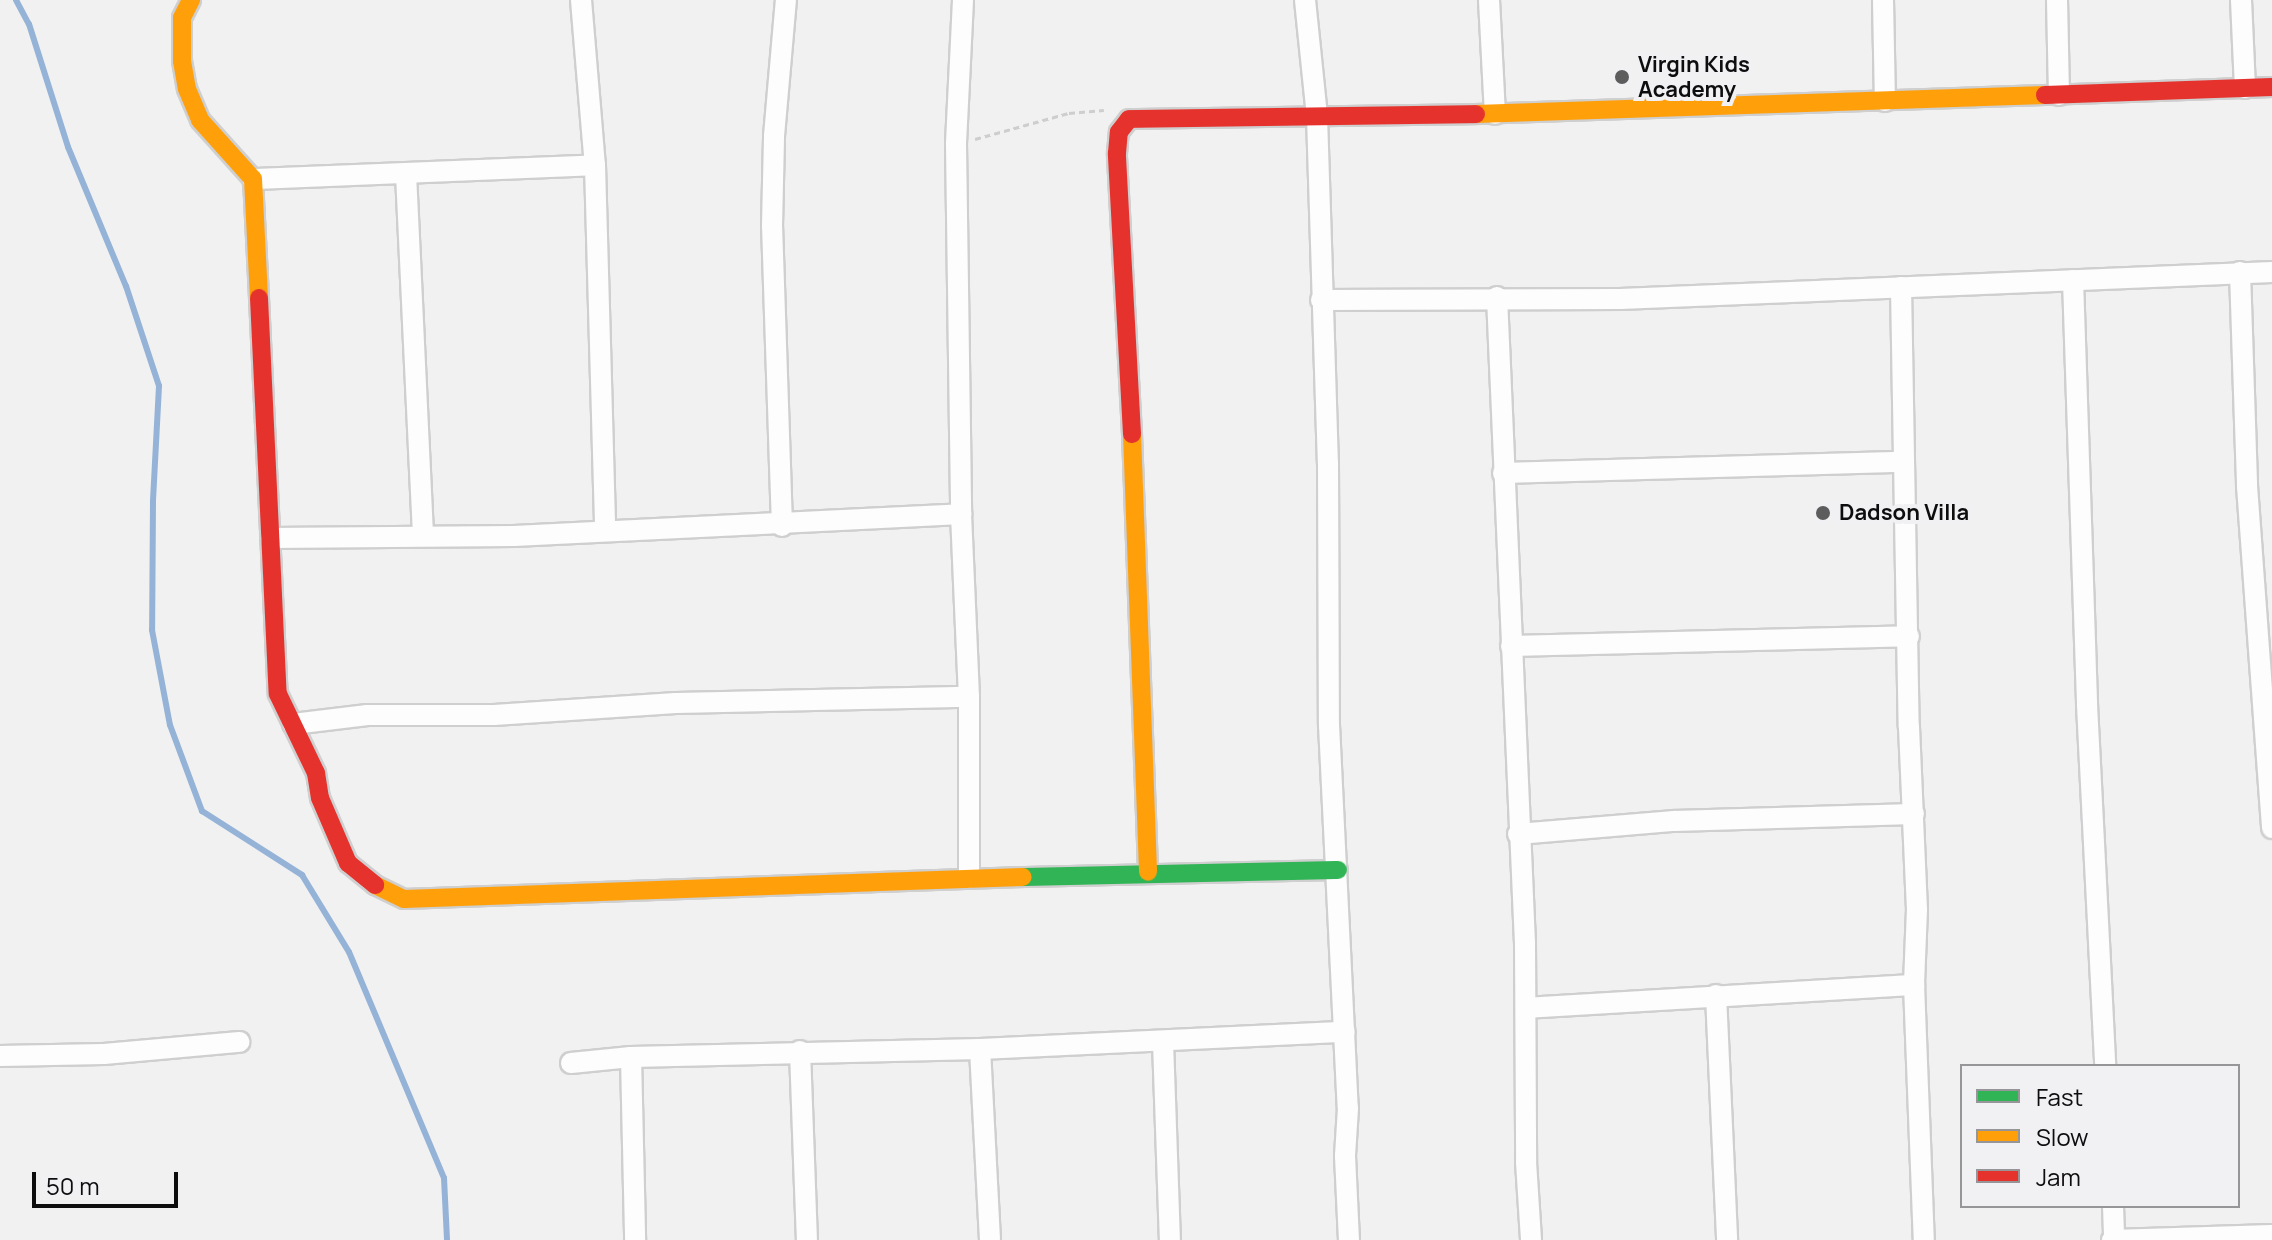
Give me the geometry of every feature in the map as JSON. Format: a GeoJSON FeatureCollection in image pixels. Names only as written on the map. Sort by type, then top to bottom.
{"type":"FeatureCollection","features":[{"type":"Feature","properties":{"kind":"street"},"geometry":{"type":"LineString","coordinates":[[191,0],[182,18],[182,61],[187,89],[200,120],[253,179],[278,694],[316,773],[320,798],[348,863],[384,892],[404,899],[1148,872],[1338,870]]}},
{"type":"Feature","properties":{"kind":"street"},"geometry":{"type":"LineString","coordinates":[[581,0],[595,165],[605,530]]}},
{"type":"Feature","properties":{"kind":"street"},"geometry":{"type":"LineString","coordinates":[[782,526],[772,226],[774,136],[786,0]]}},
{"type":"Feature","properties":{"kind":"street"},"geometry":{"type":"LineString","coordinates":[[963,0],[956,144],[961,514],[969,697],[969,878]]}},
{"type":"Feature","properties":{"kind":"street"},"geometry":{"type":"LineString","coordinates":[[1305,0],[1317,116],[1328,463],[1329,725],[1345,1032],[1349,1240]]}},
{"type":"Feature","properties":{"kind":"street"},"geometry":{"type":"LineString","coordinates":[[1489,0],[1495,114]]}},
{"type":"Feature","properties":{"kind":"street"},"geometry":{"type":"LineString","coordinates":[[1883,0],[1885,101]]}},
{"type":"Feature","properties":{"kind":"street"},"geometry":{"type":"LineString","coordinates":[[2057,0],[2059,95]]}},
{"type":"Feature","properties":{"kind":"street"},"geometry":{"type":"LineString","coordinates":[[2241,0],[2245,88]]}},
{"type":"Feature","properties":{"kind":"street"},"geometry":{"type":"LineString","coordinates":[[1148,872],[1126,368],[1126,288],[1117,153],[1119,132],[1129,119],[1495,114],[2272,87]]}},
{"type":"Feature","properties":{"kind":"street"},"geometry":{"type":"LineString","coordinates":[[253,179],[595,165]]}},
{"type":"Feature","properties":{"kind":"street"},"geometry":{"type":"LineString","coordinates":[[406,174],[423,535]]}},
{"type":"Feature","properties":{"kind":"street"},"geometry":{"type":"LineString","coordinates":[[2240,272],[2247,486],[2272,828]]}},
{"type":"Feature","properties":{"kind":"street"},"geometry":{"type":"LineString","coordinates":[[1321,300],[1497,297],[1620,299],[2272,272]]}},
{"type":"Feature","properties":{"kind":"street"},"geometry":{"type":"LineString","coordinates":[[2073,280],[2087,705],[2105,1064]]}},
{"type":"Feature","properties":{"kind":"street"},"geometry":{"type":"LineString","coordinates":[[1901,287],[1902,462],[1917,909],[1914,985],[1924,1240]]}},
{"type":"Feature","properties":{"kind":"street"},"geometry":{"type":"LineString","coordinates":[[1497,297],[1526,1008],[1526,1162],[1531,1240]]}},
{"type":"Feature","properties":{"kind":"street"},"geometry":{"type":"LineString","coordinates":[[1503,473],[1902,462]]}},
{"type":"Feature","properties":{"kind":"street"},"geometry":{"type":"LineString","coordinates":[[271,538],[514,536],[605,530],[782,526],[961,514]]}},
{"type":"Feature","properties":{"kind":"street"},"geometry":{"type":"LineString","coordinates":[[1511,646],[1909,636]]}},
{"type":"Feature","properties":{"kind":"street"},"geometry":{"type":"LineString","coordinates":[[293,724],[367,715],[494,715],[676,703],[969,697]]}},
{"type":"Feature","properties":{"kind":"street"},"geometry":{"type":"LineString","coordinates":[[1518,834],[1674,821],[1914,814]]}},
{"type":"Feature","properties":{"kind":"street"},"geometry":{"type":"LineString","coordinates":[[1526,1008],[1914,985]]}},
{"type":"Feature","properties":{"kind":"street"},"geometry":{"type":"LineString","coordinates":[[1716,995],[1727,1240]]}},
{"type":"Feature","properties":{"kind":"street"},"geometry":{"type":"LineString","coordinates":[[571,1063],[631,1057],[980,1049],[1345,1032]]}},
{"type":"Feature","properties":{"kind":"street"},"geometry":{"type":"LineString","coordinates":[[0,1056],[104,1054],[239,1042]]}},
{"type":"Feature","properties":{"kind":"street"},"geometry":{"type":"LineString","coordinates":[[1163,1042],[1170,1240]]}},
{"type":"Feature","properties":{"kind":"street"},"geometry":{"type":"LineString","coordinates":[[980,1049],[990,1240]]}},
{"type":"Feature","properties":{"kind":"street"},"geometry":{"type":"LineString","coordinates":[[800,1051],[807,1240]]}},
{"type":"Feature","properties":{"kind":"street"},"geometry":{"type":"LineString","coordinates":[[631,1057],[635,1240]]}},
{"type":"Feature","properties":{"kind":"street"},"geometry":{"type":"LineString","coordinates":[[2113,1208],[2113,1240],[2272,1235]]}},
{"type":"Feature","properties":{"kind":"path"},"geometry":{"type":"LineString","coordinates":[[956,144],[1083,111],[1118,112],[1129,119]]}},
{"type":"Feature","properties":{"kind":"waterway"},"geometry":{"type":"LineString","coordinates":[[16,0],[29,24],[68,147],[126,286],[159,386],[153,502],[152,630],[170,725],[202,811],[302,875],[349,952],[444,1178],[447,1240]]}},
{"type":"Feature","properties":{"kind":"traffic: fast"},"geometry":{"type":"LineString","coordinates":[[1023,877],[1338,870]]}},
{"type":"Feature","properties":{"kind":"traffic: slow"},"geometry":{"type":"LineString","coordinates":[[191,0],[182,18],[182,61],[187,89],[200,120],[253,179],[259,298]]}},
{"type":"Feature","properties":{"kind":"traffic: slow"},"geometry":{"type":"LineString","coordinates":[[1476,114],[2045,95]]}},
{"type":"Feature","properties":{"kind":"traffic: slow"},"geometry":{"type":"LineString","coordinates":[[1132,434],[1148,872]]}},
{"type":"Feature","properties":{"kind":"traffic: slow"},"geometry":{"type":"LineString","coordinates":[[375,885],[404,899],[1023,877]]}},
{"type":"Feature","properties":{"kind":"traffic: jam"},"geometry":{"type":"LineString","coordinates":[[2045,95],[2272,87]]}},
{"type":"Feature","properties":{"kind":"traffic: jam"},"geometry":{"type":"LineString","coordinates":[[1132,434],[1117,153],[1119,132],[1129,119],[1476,114]]}},
{"type":"Feature","properties":{"kind":"traffic: jam"},"geometry":{"type":"LineString","coordinates":[[259,298],[278,694],[316,773],[320,798],[348,863],[375,885]]}},
{"type":"Feature","properties":{"kind":"place","name":"Virgin Kids Academy"},"geometry":{"type":"Point","coordinates":[1622,77]}},
{"type":"Feature","properties":{"kind":"place","name":"Dadson Villa"},"geometry":{"type":"Point","coordinates":[1823,513]}}]}
